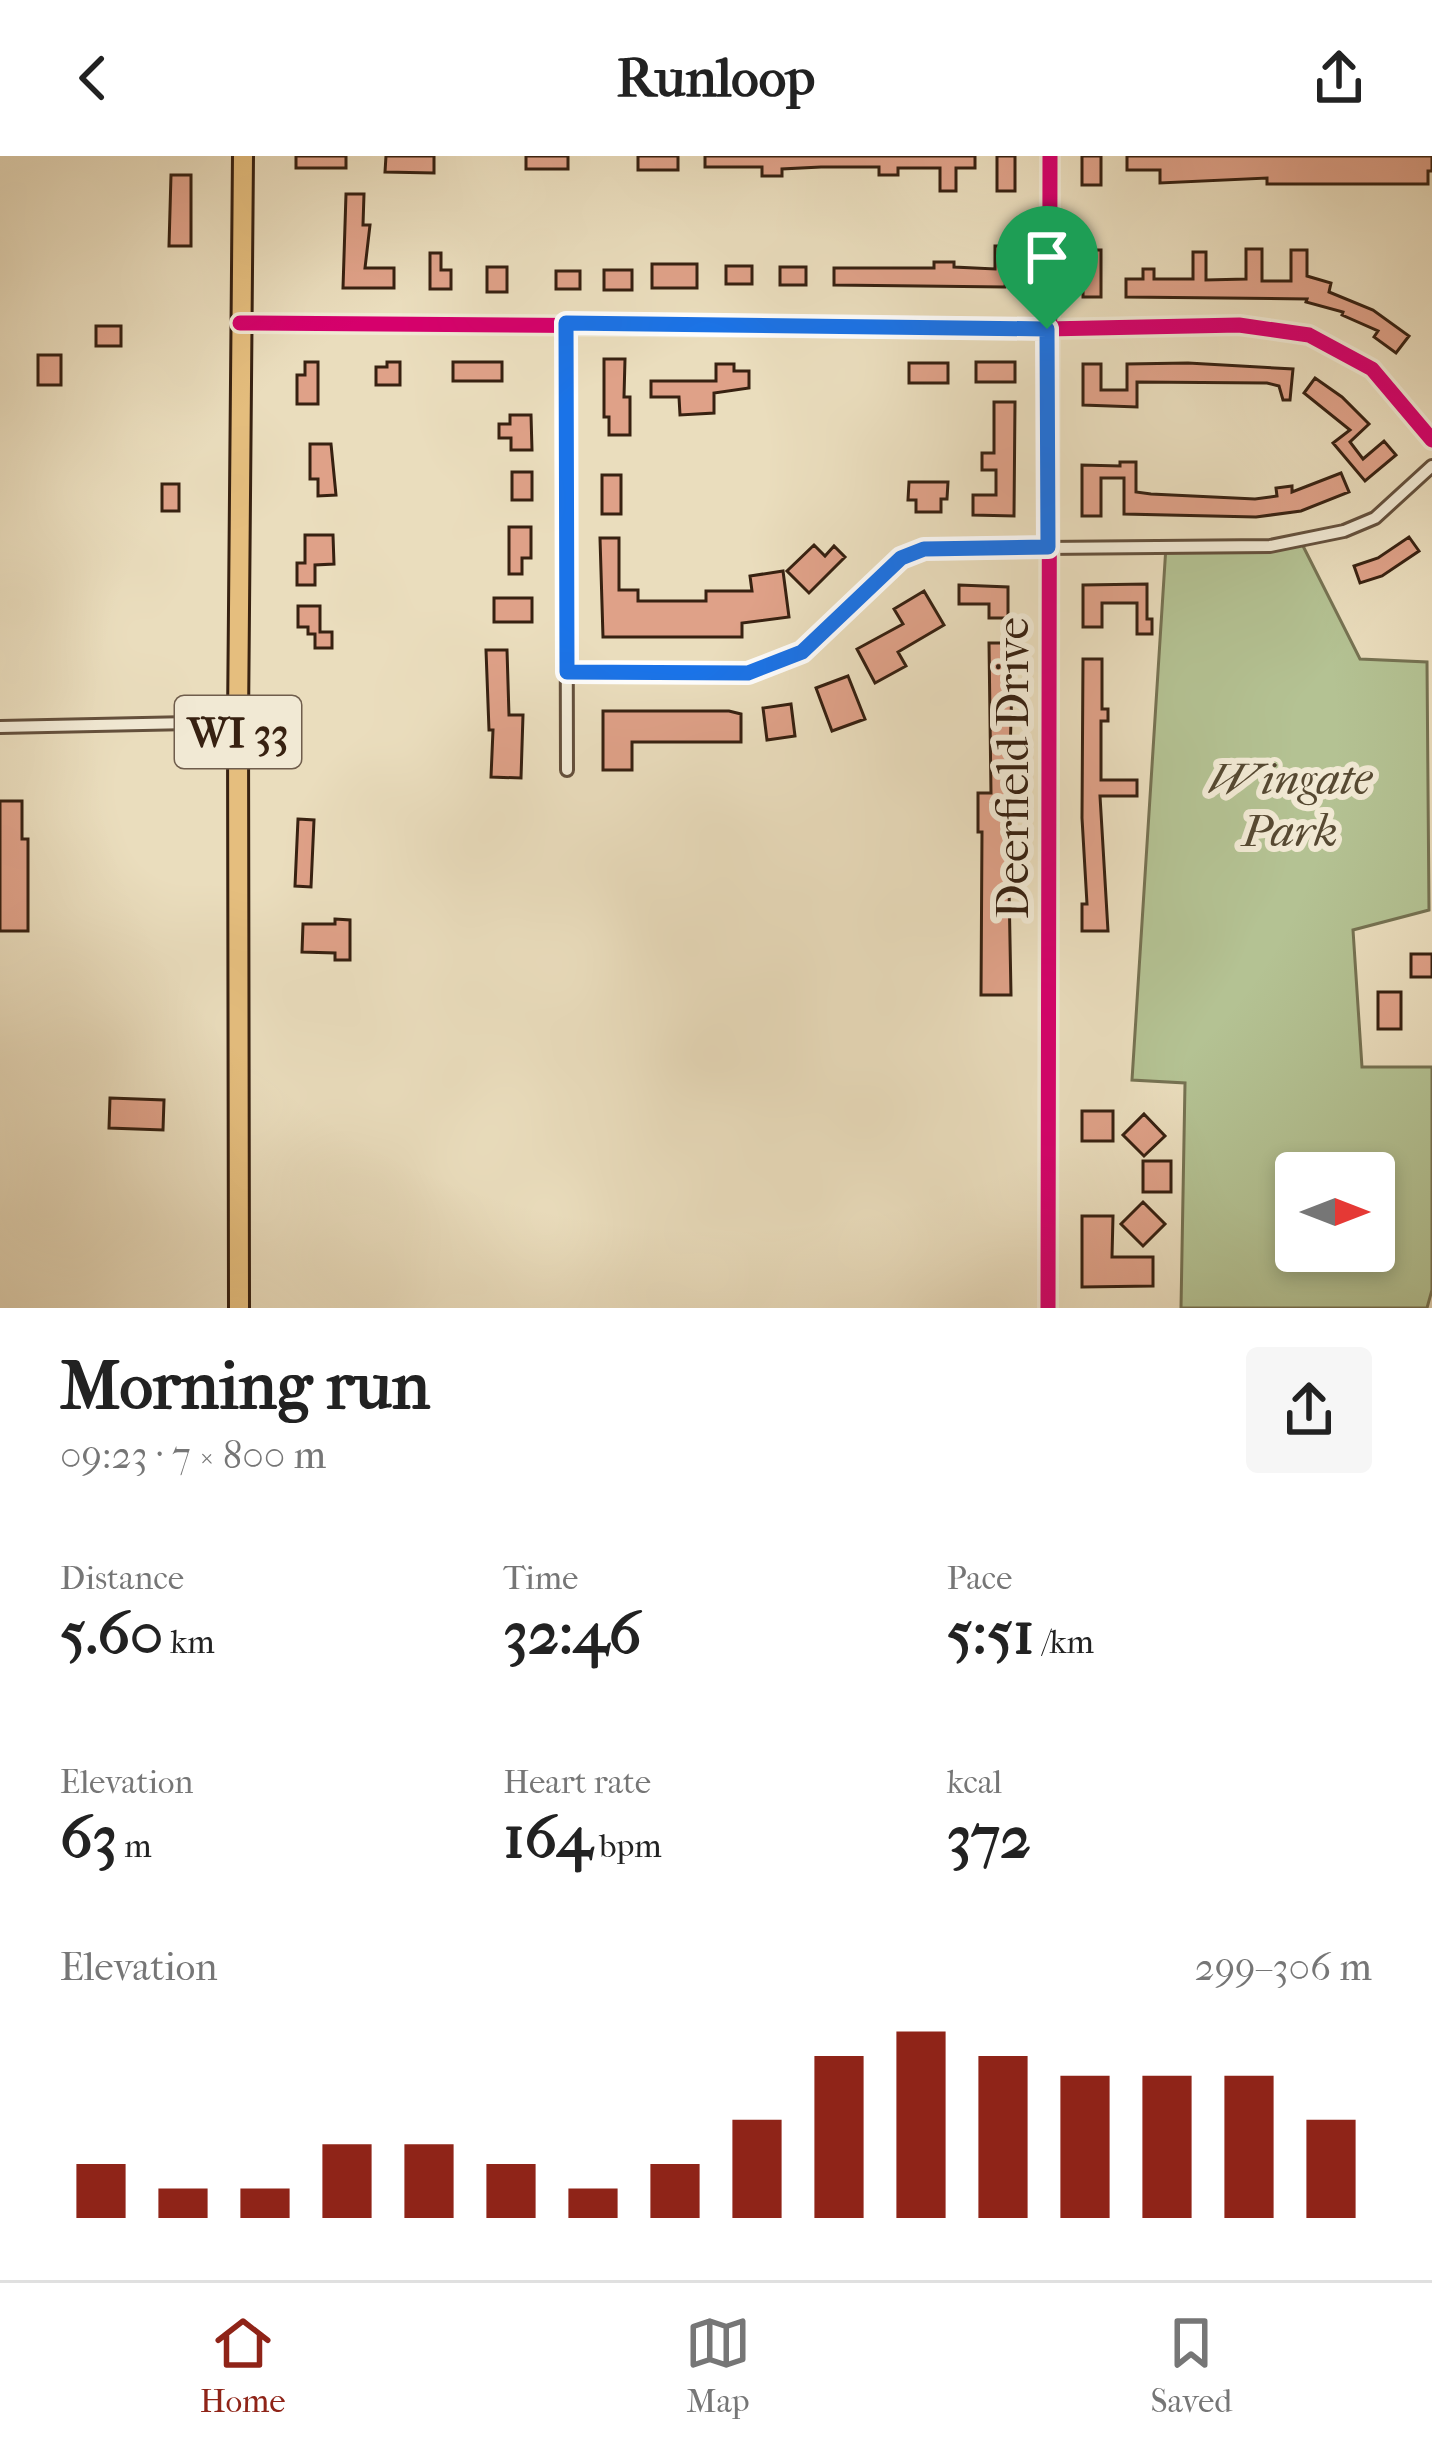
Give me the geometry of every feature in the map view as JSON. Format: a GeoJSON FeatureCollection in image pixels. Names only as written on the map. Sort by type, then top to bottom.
{"type":"FeatureCollection","features":[{"type":"Feature","properties":{"kind":"main road","name":"WI 33"},"geometry":{"type":"LineString","coordinates":[[239,1308],[243,156]]}},
{"type":"Feature","properties":{"kind":"street","name":"Deerfield Drive"},"geometry":{"type":"LineString","coordinates":[[1048,1308],[1050,156]]}},
{"type":"Feature","properties":{"kind":"street"},"geometry":{"type":"LineString","coordinates":[[240,323],[1047,329],[1239,325],[1309,335],[1372,369],[1432,440]]}},
{"type":"Feature","properties":{"kind":"street"},"geometry":{"type":"LineString","coordinates":[[566,323],[567,770]]}},
{"type":"Feature","properties":{"kind":"street"},"geometry":{"type":"LineString","coordinates":[[567,672],[748,673],[802,652],[901,558],[924,549],[1300,542],[1375,518],[1432,466]]}},
{"type":"Feature","properties":{"kind":"street"},"geometry":{"type":"LineString","coordinates":[[0,728],[238,722]]}},
{"type":"Feature","properties":{"kind":"green space","name":"Wingate Park"},"geometry":{"type":"Polygon","coordinates":[[[1301,542],[1360,659],[1427,662],[1429,910],[1353,930],[1362,1067],[1432,1067],[1432,1290],[1427,1308],[1181,1308],[1185,1083],[1132,1080],[1166,546],[1301,542]]]}},
{"type":"Feature","properties":{"kind":"building"},"geometry":{"type":"Polygon","coordinates":[[[296,156],[346,156],[346,168],[296,168],[296,156]]]}},
{"type":"Feature","properties":{"kind":"building"},"geometry":{"type":"Polygon","coordinates":[[[386,156],[434,156],[434,173],[385,172],[386,156]]]}},
{"type":"Feature","properties":{"kind":"building"},"geometry":{"type":"Polygon","coordinates":[[[526,156],[568,156],[568,169],[526,169],[526,156]]]}},
{"type":"Feature","properties":{"kind":"building"},"geometry":{"type":"Polygon","coordinates":[[[638,156],[678,156],[678,170],[638,170],[638,156]]]}},
{"type":"Feature","properties":{"kind":"building"},"geometry":{"type":"Polygon","coordinates":[[[705,156],[975,156],[975,168],[956,168],[956,191],[940,191],[940,168],[898,168],[898,175],[879,175],[879,167],[821,167],[782,169],[782,176],[762,176],[762,167],[705,167],[705,156]]]}},
{"type":"Feature","properties":{"kind":"building"},"geometry":{"type":"Polygon","coordinates":[[[997,156],[1015,156],[1015,191],[997,191],[997,156]]]}},
{"type":"Feature","properties":{"kind":"building"},"geometry":{"type":"Polygon","coordinates":[[[1082,156],[1101,156],[1101,185],[1082,185],[1082,156]]]}},
{"type":"Feature","properties":{"kind":"building"},"geometry":{"type":"Polygon","coordinates":[[[1127,156],[1432,156],[1432,171],[1428,171],[1428,184],[1267,184],[1267,178],[1160,183],[1160,170],[1127,170],[1127,156]]]}},
{"type":"Feature","properties":{"kind":"building"},"geometry":{"type":"Polygon","coordinates":[[[171,175],[191,175],[191,246],[169,246],[171,175]]]}},
{"type":"Feature","properties":{"kind":"building"},"geometry":{"type":"Polygon","coordinates":[[[346,194],[364,194],[363,225],[370,225],[365,268],[394,268],[394,288],[343,288],[346,194]]]}},
{"type":"Feature","properties":{"kind":"building"},"geometry":{"type":"Polygon","coordinates":[[[995,246],[1009,246],[1005,287],[834,285],[834,268],[934,268],[934,262],[954,262],[954,267],[995,269],[995,246]]]}},
{"type":"Feature","properties":{"kind":"building"},"geometry":{"type":"Polygon","coordinates":[[[1246,249],[1262,249],[1262,281],[1291,281],[1291,250],[1307,250],[1307,276],[1331,283],[1329,292],[1373,310],[1409,336],[1396,353],[1374,337],[1378,331],[1307,299],[1126,297],[1126,279],[1143,279],[1143,269],[1154,269],[1154,279],[1193,279],[1193,252],[1206,252],[1206,280],[1246,279],[1246,249]]]}},
{"type":"Feature","properties":{"kind":"building"},"geometry":{"type":"Polygon","coordinates":[[[1083,250],[1101,250],[1101,297],[1083,297],[1083,250]]]}},
{"type":"Feature","properties":{"kind":"building"},"geometry":{"type":"Polygon","coordinates":[[[430,253],[441,253],[441,270],[451,270],[451,289],[430,289],[430,253]]]}},
{"type":"Feature","properties":{"kind":"building"},"geometry":{"type":"Polygon","coordinates":[[[652,264],[697,264],[697,288],[652,288],[652,264]]]}},
{"type":"Feature","properties":{"kind":"building"},"geometry":{"type":"Polygon","coordinates":[[[726,266],[752,266],[752,284],[726,284],[726,266]]]}},
{"type":"Feature","properties":{"kind":"building"},"geometry":{"type":"Polygon","coordinates":[[[487,267],[507,267],[507,292],[487,292],[487,267]]]}},
{"type":"Feature","properties":{"kind":"building"},"geometry":{"type":"Polygon","coordinates":[[[780,267],[806,267],[806,285],[780,285],[780,267]]]}},
{"type":"Feature","properties":{"kind":"building"},"geometry":{"type":"Polygon","coordinates":[[[604,270],[632,270],[632,290],[604,290],[604,270]]]}},
{"type":"Feature","properties":{"kind":"building"},"geometry":{"type":"Polygon","coordinates":[[[556,271],[580,271],[580,289],[556,289],[556,271]]]}},
{"type":"Feature","properties":{"kind":"building"},"geometry":{"type":"Polygon","coordinates":[[[96,326],[121,326],[121,346],[96,346],[96,326]]]}},
{"type":"Feature","properties":{"kind":"building"},"geometry":{"type":"Polygon","coordinates":[[[38,355],[61,355],[61,385],[38,385],[38,355]]]}},
{"type":"Feature","properties":{"kind":"building"},"geometry":{"type":"Polygon","coordinates":[[[604,359],[625,359],[630,435],[609,435],[609,417],[604,417],[604,359]]]}},
{"type":"Feature","properties":{"kind":"building"},"geometry":{"type":"Polygon","coordinates":[[[305,362],[318,362],[318,404],[297,404],[297,375],[305,375],[305,362]]]}},
{"type":"Feature","properties":{"kind":"building"},"geometry":{"type":"Polygon","coordinates":[[[387,362],[400,362],[400,385],[376,385],[376,367],[387,367],[387,362]]]}},
{"type":"Feature","properties":{"kind":"building"},"geometry":{"type":"Polygon","coordinates":[[[453,362],[502,362],[502,381],[453,381],[453,362]]]}},
{"type":"Feature","properties":{"kind":"building"},"geometry":{"type":"Polygon","coordinates":[[[976,362],[1015,362],[1015,382],[976,382],[976,362]]]}},
{"type":"Feature","properties":{"kind":"building"},"geometry":{"type":"Polygon","coordinates":[[[909,363],[948,363],[948,383],[909,383],[909,363]]]}},
{"type":"Feature","properties":{"kind":"building"},"geometry":{"type":"Polygon","coordinates":[[[716,364],[734,364],[734,371],[749,371],[749,388],[714,393],[714,413],[680,415],[679,397],[651,397],[651,381],[716,381],[716,364]]]}},
{"type":"Feature","properties":{"kind":"building"},"geometry":{"type":"Polygon","coordinates":[[[1083,364],[1101,364],[1101,390],[1127,390],[1127,364],[1293,369],[1290,400],[1283,400],[1279,386],[1267,383],[1137,382],[1137,407],[1083,405],[1083,364]]]}},
{"type":"Feature","properties":{"kind":"building"},"geometry":{"type":"Polygon","coordinates":[[[1315,378],[1369,424],[1350,442],[1363,459],[1384,441],[1396,455],[1365,481],[1333,443],[1350,430],[1304,393],[1315,378]]]}},
{"type":"Feature","properties":{"kind":"building"},"geometry":{"type":"Polygon","coordinates":[[[994,402],[1015,402],[1014,516],[973,515],[973,495],[996,495],[996,470],[982,470],[982,453],[994,453],[994,402]]]}},
{"type":"Feature","properties":{"kind":"building"},"geometry":{"type":"Polygon","coordinates":[[[510,415],[531,415],[532,450],[511,450],[511,438],[499,438],[499,424],[510,424],[510,415]]]}},
{"type":"Feature","properties":{"kind":"building"},"geometry":{"type":"Polygon","coordinates":[[[310,444],[331,444],[336,495],[318,496],[318,479],[310,479],[310,444]]]}},
{"type":"Feature","properties":{"kind":"building"},"geometry":{"type":"Polygon","coordinates":[[[1120,462],[1136,462],[1136,492],[1151,494],[1255,499],[1277,496],[1276,488],[1292,486],[1292,492],[1341,473],[1349,492],[1301,511],[1256,517],[1124,514],[1124,478],[1101,478],[1101,516],[1082,516],[1082,465],[1120,466],[1120,462]]]}},
{"type":"Feature","properties":{"kind":"building"},"geometry":{"type":"Polygon","coordinates":[[[512,472],[532,472],[532,500],[512,500],[512,472]]]}},
{"type":"Feature","properties":{"kind":"building"},"geometry":{"type":"Polygon","coordinates":[[[602,475],[621,475],[621,514],[602,514],[602,475]]]}},
{"type":"Feature","properties":{"kind":"building"},"geometry":{"type":"Polygon","coordinates":[[[909,482],[948,482],[941,512],[916,512],[916,500],[908,500],[909,482]]]}},
{"type":"Feature","properties":{"kind":"building"},"geometry":{"type":"Polygon","coordinates":[[[162,484],[179,484],[179,511],[162,511],[162,484]]]}},
{"type":"Feature","properties":{"kind":"building"},"geometry":{"type":"Polygon","coordinates":[[[509,527],[531,527],[531,558],[522,558],[522,574],[509,574],[509,527]]]}},
{"type":"Feature","properties":{"kind":"building"},"geometry":{"type":"Polygon","coordinates":[[[305,535],[333,535],[334,564],[315,565],[315,585],[297,585],[297,563],[305,563],[305,535]]]}},
{"type":"Feature","properties":{"kind":"building"},"geometry":{"type":"Polygon","coordinates":[[[1409,537],[1419,551],[1382,576],[1360,583],[1354,566],[1378,558],[1409,537]]]}},
{"type":"Feature","properties":{"kind":"building"},"geometry":{"type":"Polygon","coordinates":[[[600,538],[619,538],[619,590],[638,590],[638,601],[706,601],[706,591],[752,591],[750,576],[783,571],[789,617],[742,623],[742,637],[603,637],[600,538]]]}},
{"type":"Feature","properties":{"kind":"building"},"geometry":{"type":"Polygon","coordinates":[[[814,545],[825,556],[834,546],[845,557],[809,593],[787,571],[814,545]]]}},
{"type":"Feature","properties":{"kind":"building"},"geometry":{"type":"Polygon","coordinates":[[[1147,584],[1152,634],[1137,634],[1137,603],[1102,603],[1102,627],[1083,627],[1083,585],[1147,584]]]}},
{"type":"Feature","properties":{"kind":"building"},"geometry":{"type":"Polygon","coordinates":[[[959,585],[1008,587],[1008,618],[989,618],[989,604],[959,604],[959,585]]]}},
{"type":"Feature","properties":{"kind":"building"},"geometry":{"type":"Polygon","coordinates":[[[924,591],[944,625],[898,652],[906,666],[875,683],[857,649],[903,624],[894,609],[924,591]]]}},
{"type":"Feature","properties":{"kind":"building"},"geometry":{"type":"Polygon","coordinates":[[[494,598],[532,598],[532,622],[494,622],[494,598]]]}},
{"type":"Feature","properties":{"kind":"building"},"geometry":{"type":"Polygon","coordinates":[[[298,606],[320,606],[320,632],[332,632],[332,648],[315,648],[315,634],[308,634],[308,627],[298,627],[298,606]]]}},
{"type":"Feature","properties":{"kind":"building"},"geometry":{"type":"Polygon","coordinates":[[[989,643],[1013,643],[1008,832],[1011,995],[981,995],[978,793],[991,793],[989,643]]]}},
{"type":"Feature","properties":{"kind":"building"},"geometry":{"type":"Polygon","coordinates":[[[486,650],[507,650],[509,715],[523,715],[521,778],[491,777],[493,730],[489,730],[486,650]]]}},
{"type":"Feature","properties":{"kind":"building"},"geometry":{"type":"Polygon","coordinates":[[[1083,659],[1102,659],[1102,709],[1108,709],[1108,721],[1101,721],[1101,780],[1137,780],[1137,796],[1100,796],[1108,931],[1082,931],[1082,904],[1087,904],[1083,659]]]}},
{"type":"Feature","properties":{"kind":"building"},"geometry":{"type":"Polygon","coordinates":[[[848,676],[865,719],[832,731],[816,688],[848,676]]]}},
{"type":"Feature","properties":{"kind":"building"},"geometry":{"type":"Polygon","coordinates":[[[791,704],[795,736],[767,740],[763,708],[791,704]]]}},
{"type":"Feature","properties":{"kind":"building"},"geometry":{"type":"Polygon","coordinates":[[[603,711],[729,711],[741,714],[741,742],[632,742],[632,770],[603,770],[603,711]]]}},
{"type":"Feature","properties":{"kind":"building"},"geometry":{"type":"Polygon","coordinates":[[[0,801],[22,801],[22,839],[28,839],[28,931],[0,931],[0,801]]]}},
{"type":"Feature","properties":{"kind":"building"},"geometry":{"type":"Polygon","coordinates":[[[298,819],[314,820],[311,887],[295,886],[298,819]]]}},
{"type":"Feature","properties":{"kind":"building"},"geometry":{"type":"Polygon","coordinates":[[[335,919],[350,920],[350,960],[335,960],[335,953],[302,952],[303,924],[335,924],[335,919]]]}},
{"type":"Feature","properties":{"kind":"building"},"geometry":{"type":"Polygon","coordinates":[[[1411,954],[1432,954],[1432,977],[1411,977],[1411,954]]]}},
{"type":"Feature","properties":{"kind":"building"},"geometry":{"type":"Polygon","coordinates":[[[1378,992],[1401,992],[1401,1029],[1378,1029],[1378,992]]]}},
{"type":"Feature","properties":{"kind":"building"},"geometry":{"type":"Polygon","coordinates":[[[110,1098],[164,1100],[163,1130],[109,1128],[110,1098]]]}},
{"type":"Feature","properties":{"kind":"building"},"geometry":{"type":"Polygon","coordinates":[[[1082,1111],[1113,1111],[1113,1141],[1082,1141],[1082,1111]]]}},
{"type":"Feature","properties":{"kind":"building"},"geometry":{"type":"Polygon","coordinates":[[[1144,1114],[1165,1136],[1144,1156],[1123,1135],[1144,1114]]]}},
{"type":"Feature","properties":{"kind":"building"},"geometry":{"type":"Polygon","coordinates":[[[1143,1161],[1171,1161],[1171,1192],[1143,1192],[1143,1161]]]}},
{"type":"Feature","properties":{"kind":"building"},"geometry":{"type":"Polygon","coordinates":[[[1143,1202],[1165,1224],[1143,1246],[1121,1224],[1143,1202]]]}},
{"type":"Feature","properties":{"kind":"building"},"geometry":{"type":"Polygon","coordinates":[[[1082,1216],[1113,1216],[1112,1257],[1153,1257],[1153,1286],[1082,1287],[1082,1216]]]}},
{"type":"Feature","properties":{"kind":"cycle path"},"geometry":{"type":"LineString","coordinates":[[1048,1308],[1050,156]]}},
{"type":"Feature","properties":{"kind":"cycle path"},"geometry":{"type":"LineString","coordinates":[[240,323],[1047,329],[1239,325],[1309,335],[1372,369],[1432,440]]}},
{"type":"Feature","properties":{"kind":"route"},"geometry":{"type":"LineString","coordinates":[[566,323],[1047,329],[1048,547],[924,549],[901,558],[883,570],[802,652],[748,673],[567,672],[566,323]]}}]}
